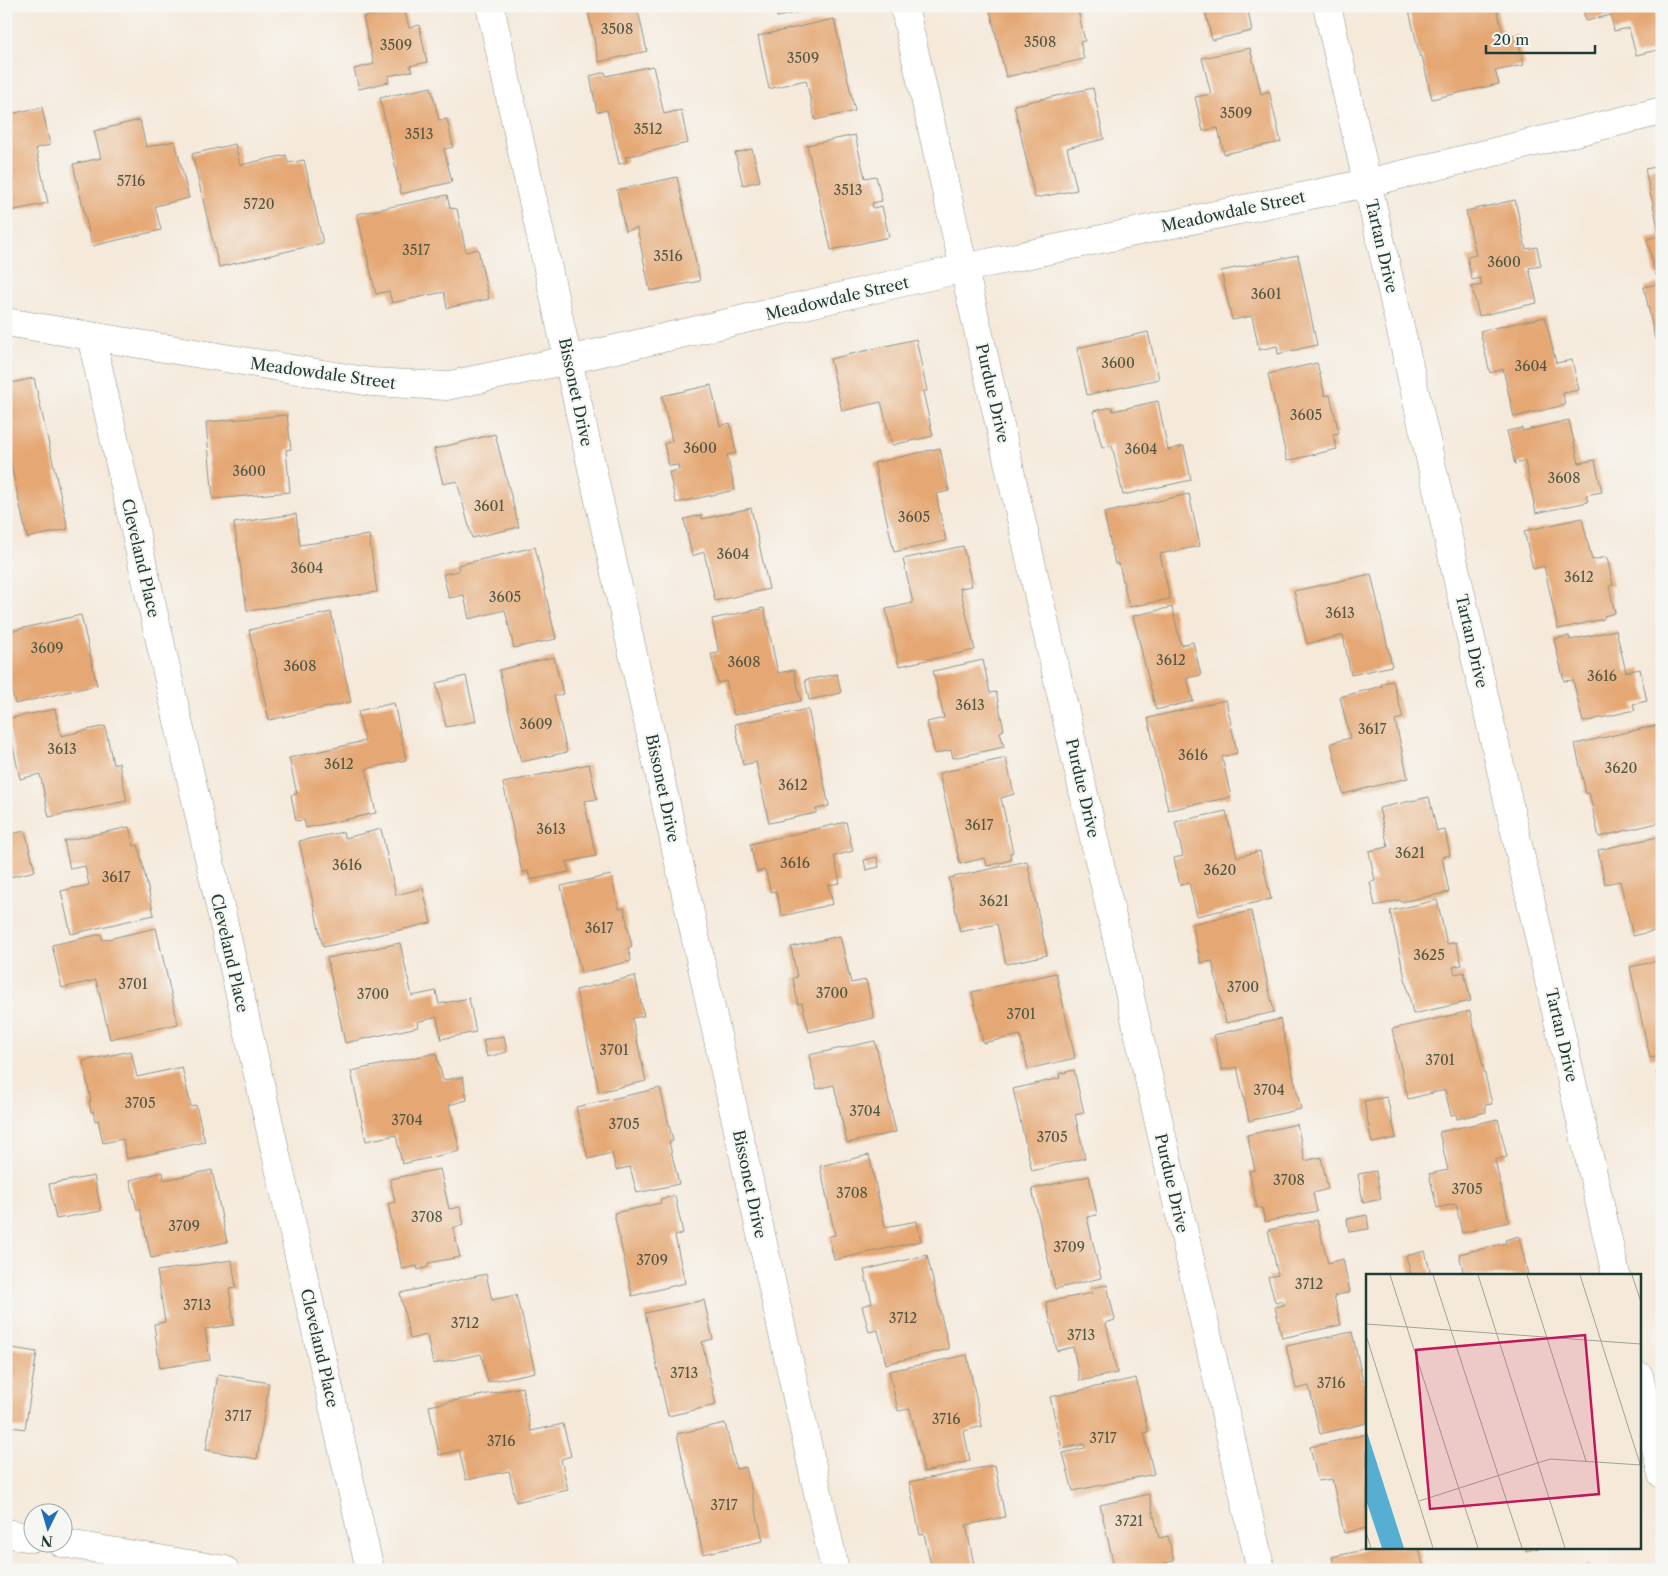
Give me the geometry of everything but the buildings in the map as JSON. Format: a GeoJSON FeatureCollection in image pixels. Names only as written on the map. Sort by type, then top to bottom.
{"type":"FeatureCollection","features":[{"type":"Feature","properties":{"kind":"street","name":"Bissonet Drive"},"geometry":{"type":"LineString","coordinates":[[490,6],[835,1570]]}},
{"type":"Feature","properties":{"kind":"street","name":"Purdue Drive"},"geometry":{"type":"LineString","coordinates":[[904,6],[1261,1570]]}},
{"type":"Feature","properties":{"kind":"street","name":"Tartan Drive"},"geometry":{"type":"LineString","coordinates":[[1327,6],[1616,1274]]}},
{"type":"Feature","properties":{"kind":"street","name":"Meadowdale Street"},"geometry":{"type":"LineString","coordinates":[[6,322],[380,383],[446,386],[568,360],[964,268],[1367,183],[1662,110]]}},
{"type":"Feature","properties":{"kind":"street","name":"Cleveland Place"},"geometry":{"type":"LineString","coordinates":[[91,336],[370,1570]]}},
{"type":"Feature","properties":{"kind":"street"},"geometry":{"type":"LineString","coordinates":[[1640,1380],[1662,1474]]}},
{"type":"Feature","properties":{"kind":"street"},"geometry":{"type":"LineString","coordinates":[[6,1533],[22,1536]]}},
{"type":"Feature","properties":{"kind":"street"},"geometry":{"type":"LineString","coordinates":[[72,1545],[225,1570]]}}]}
